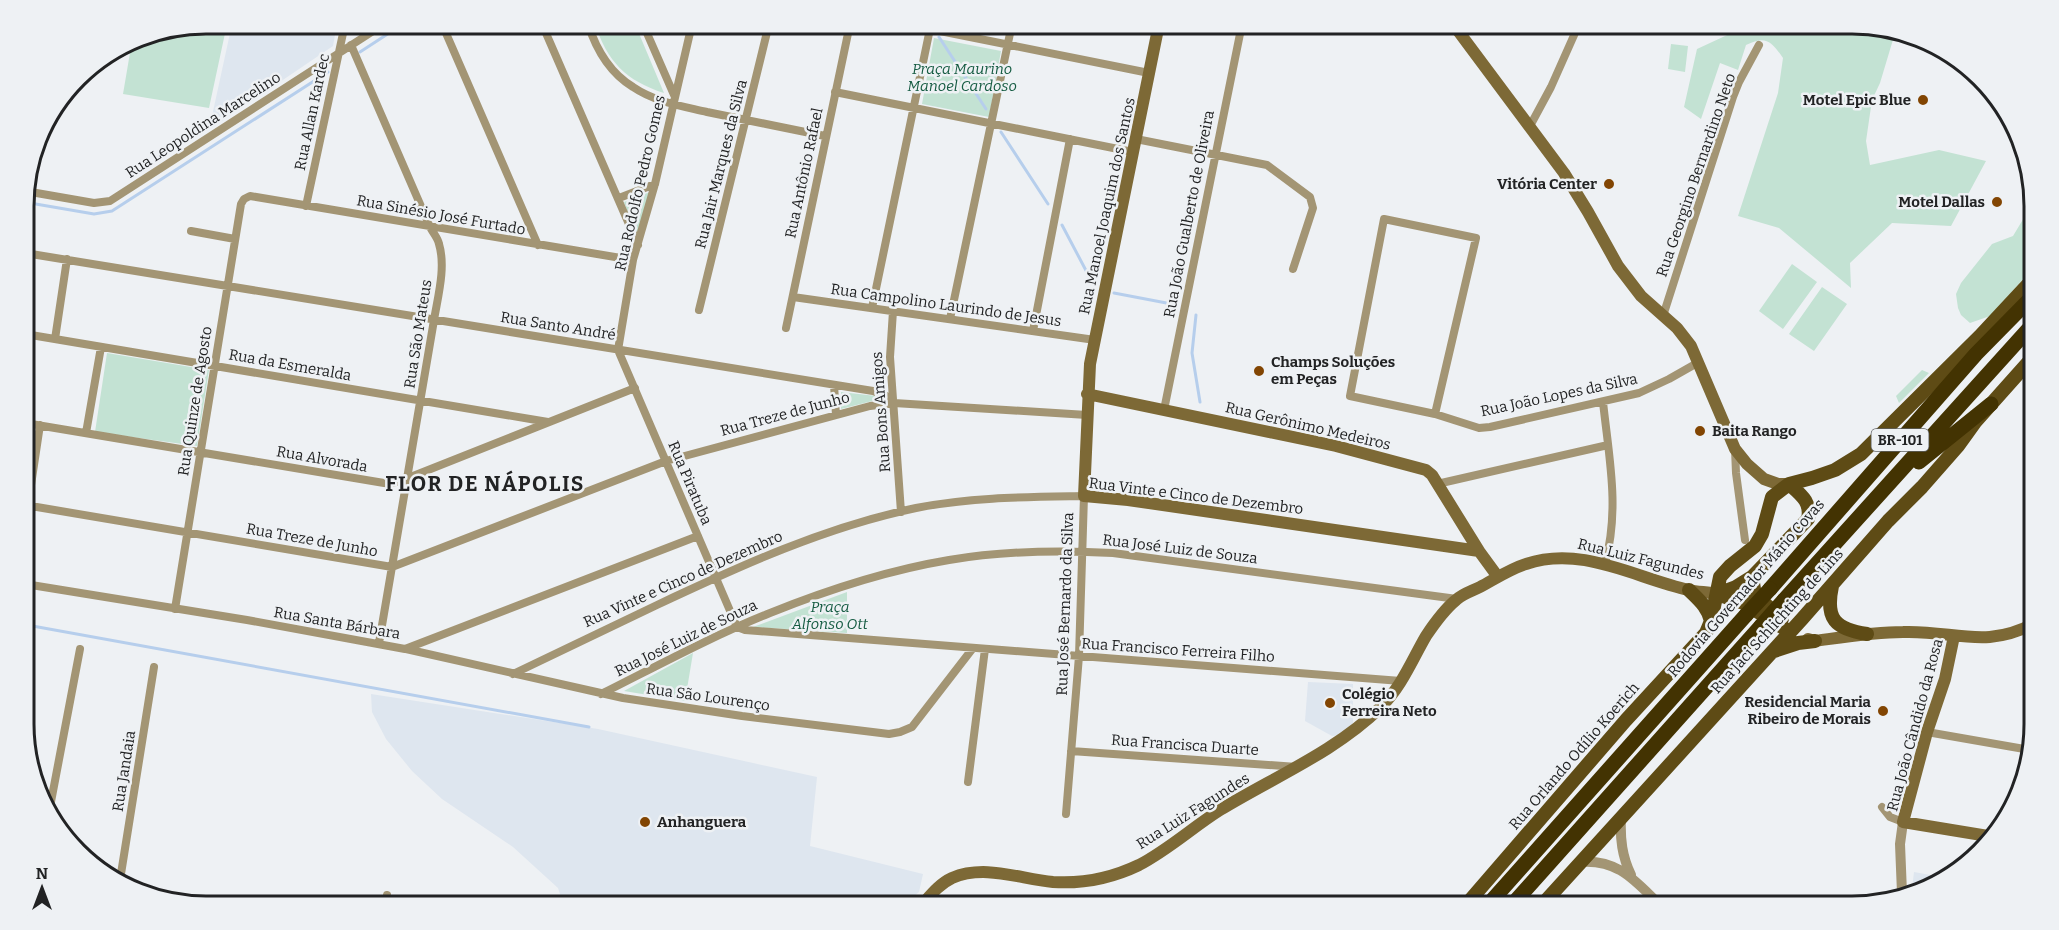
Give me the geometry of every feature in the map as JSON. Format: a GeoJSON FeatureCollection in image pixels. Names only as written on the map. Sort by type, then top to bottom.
{"type":"FeatureCollection","features":[{"type":"Feature","properties":{"kind":"highway"},"geometry":{"type":"LineString","coordinates":[[1976,354],[2024,296]]}},
{"type":"Feature","properties":{"kind":"highway","name":"Rodovia Governador Mário Covas"},"geometry":{"type":"LineString","coordinates":[[1497,895],[1976,354],[2024,306]]}},
{"type":"Feature","properties":{"kind":"highway","name":"BR-101"},"geometry":{"type":"LineString","coordinates":[[1521,895],[2024,334]]}},
{"type":"Feature","properties":{"kind":"highway"},"geometry":{"type":"LineString","coordinates":[[1884,490],[1991,404]]}},
{"type":"Feature","properties":{"kind":"main road","name":"Rua Manoel Joaquim dos Santos"},"geometry":{"type":"LineString","coordinates":[[1088,394],[1095,340],[1157,34]]}},
{"type":"Feature","properties":{"kind":"main road"},"geometry":{"type":"LineString","coordinates":[[1461,34],[1570,183],[1618,266],[1641,296],[1687,340],[1699,362],[1735,449],[1764,479],[1778,484],[1789,484],[1835,470],[1861,454],[1980,336],[2024,289]]}},
{"type":"Feature","properties":{"kind":"main road","name":"Rua Jaci Schlichting de Lins"},"geometry":{"type":"LineString","coordinates":[[1551,895],[1833,585],[1888,521],[1922,487],[1991,404],[2024,369]]}},
{"type":"Feature","properties":{"kind":"main road","name":"Rua Gerônimo Medeiros"},"geometry":{"type":"LineString","coordinates":[[1088,394],[1336,446],[1418,467],[1432,475],[1479,551]]}},
{"type":"Feature","properties":{"kind":"main road","name":"Rua José Bernardo da Silva"},"geometry":{"type":"LineString","coordinates":[[1084,496],[1088,394]]}},
{"type":"Feature","properties":{"kind":"main road"},"geometry":{"type":"LineString","coordinates":[[1717,594],[1736,587],[1752,577],[1808,519],[1810,512],[1808,503],[1789,484]]}},
{"type":"Feature","properties":{"kind":"main road","name":"Rua Orlando Odílio Koerich"},"geometry":{"type":"LineString","coordinates":[[1474,895],[1626,720],[1702,638],[1711,621],[1720,577],[1758,540],[1772,497],[1789,484]]}},
{"type":"Feature","properties":{"kind":"main road","name":"Rua Vinte e Cinco de Dezembro"},"geometry":{"type":"LineString","coordinates":[[1084,496],[1128,500],[1479,551]]}},
{"type":"Feature","properties":{"kind":"main road"},"geometry":{"type":"LineString","coordinates":[[1479,551],[1498,577]]}},
{"type":"Feature","properties":{"kind":"main road","name":"Rua Luiz Fagundes"},"geometry":{"type":"LineString","coordinates":[[932,896],[946,882],[970,874],[1001,872],[1052,882],[1083,883],[1125,871],[1154,855],[1220,811],[1347,735],[1382,706],[1401,681],[1426,636],[1457,599],[1527,563],[1552,557],[1575,559],[1605,564],[1689,590],[1717,594],[1744,603],[1798,637],[1815,641],[1901,632],[1999,637],[2024,628]]}},
{"type":"Feature","properties":{"kind":"main road"},"geometry":{"type":"LineString","coordinates":[[1752,577],[1755,595],[1783,621],[1790,632]]}},
{"type":"Feature","properties":{"kind":"main road"},"geometry":{"type":"LineString","coordinates":[[1833,585],[1830,606],[1831,615],[1836,624],[1851,632],[1867,634]]}},
{"type":"Feature","properties":{"kind":"main road"},"geometry":{"type":"LineString","coordinates":[[1689,590],[1709,612],[1711,621]]}},
{"type":"Feature","properties":{"kind":"main road","name":"Rua João Cândido da Rosa"},"geometry":{"type":"LineString","coordinates":[[1903,822],[1927,732],[1945,679],[1954,636]]}},
{"type":"Feature","properties":{"kind":"main road"},"geometry":{"type":"LineString","coordinates":[[1772,652],[1798,643],[1815,641]]}},
{"type":"Feature","properties":{"kind":"main road"},"geometry":{"type":"LineString","coordinates":[[1903,822],[1983,835]]}},
{"type":"Feature","properties":{"kind":"street","name":"Rua Allan Kardec"},"geometry":{"type":"LineString","coordinates":[[306,206],[343,34]]}},
{"type":"Feature","properties":{"kind":"street","name":"Rua Leopoldina Marcelino"},"geometry":{"type":"LineString","coordinates":[[35,193],[94,203],[110,201],[368,34]]}},
{"type":"Feature","properties":{"kind":"street"},"geometry":{"type":"LineString","coordinates":[[446,34],[538,245]]}},
{"type":"Feature","properties":{"kind":"street"},"geometry":{"type":"LineString","coordinates":[[546,34],[638,245]]}},
{"type":"Feature","properties":{"kind":"street"},"geometry":{"type":"LineString","coordinates":[[592,34],[608,64],[622,79],[642,93],[746,120],[825,136]]}},
{"type":"Feature","properties":{"kind":"street"},"geometry":{"type":"LineString","coordinates":[[647,34],[674,100]]}},
{"type":"Feature","properties":{"kind":"street","name":"Rua Rodolfo Pedro Gomes"},"geometry":{"type":"LineString","coordinates":[[618,350],[633,260],[655,184],[690,34]]}},
{"type":"Feature","properties":{"kind":"street","name":"Rua Jair Marques da Silva"},"geometry":{"type":"LineString","coordinates":[[699,310],[768,34]]}},
{"type":"Feature","properties":{"kind":"street","name":"Rua Antônio Rafael"},"geometry":{"type":"LineString","coordinates":[[786,328],[848,34]]}},
{"type":"Feature","properties":{"kind":"street"},"geometry":{"type":"LineString","coordinates":[[872,308],[929,34]]}},
{"type":"Feature","properties":{"kind":"street"},"geometry":{"type":"LineString","coordinates":[[965,34],[1149,73]]}},
{"type":"Feature","properties":{"kind":"street"},"geometry":{"type":"LineString","coordinates":[[950,319],[993,124],[1010,34]]}},
{"type":"Feature","properties":{"kind":"street","name":"Rua João Gualberto de Oliveira"},"geometry":{"type":"LineString","coordinates":[[1164,410],[1240,34]]}},
{"type":"Feature","properties":{"kind":"street"},"geometry":{"type":"LineString","coordinates":[[1530,126],[1551,87],[1575,34]]}},
{"type":"Feature","properties":{"kind":"street","name":"Rua São Mateus"},"geometry":{"type":"LineString","coordinates":[[351,45],[437,239],[440,251],[440,277],[434,320],[379,643]]}},
{"type":"Feature","properties":{"kind":"street","name":"Rua Georgino Bernardino Neto"},"geometry":{"type":"LineString","coordinates":[[1663,316],[1733,97],[1760,45]]}},
{"type":"Feature","properties":{"kind":"street"},"geometry":{"type":"LineString","coordinates":[[835,92],[1070,139],[1215,154],[1267,165],[1310,196],[1313,208],[1293,268]]}},
{"type":"Feature","properties":{"kind":"street"},"geometry":{"type":"LineString","coordinates":[[1033,331],[1070,139]]}},
{"type":"Feature","properties":{"kind":"street"},"geometry":{"type":"LineString","coordinates":[[619,198],[655,184]]}},
{"type":"Feature","properties":{"kind":"street","name":"Rua Sinésio José Furtado"},"geometry":{"type":"LineString","coordinates":[[244,199],[250,196],[633,260]]}},
{"type":"Feature","properties":{"kind":"street","name":"Rua Quinze de Agosto"},"geometry":{"type":"LineString","coordinates":[[175,609],[227,286],[241,204],[244,199]]}},
{"type":"Feature","properties":{"kind":"street","name":"Rua João Lopes da Silva"},"geometry":{"type":"LineString","coordinates":[[1435,414],[1476,238],[1384,219],[1350,396],[1435,414],[1479,428],[1490,427],[1603,402],[1654,387],[1699,362]]}},
{"type":"Feature","properties":{"kind":"street"},"geometry":{"type":"LineString","coordinates":[[191,231],[235,239]]}},
{"type":"Feature","properties":{"kind":"street","name":"Rua Santo André"},"geometry":{"type":"LineString","coordinates":[[35,255],[834,385],[880,393],[894,403],[1087,415]]}},
{"type":"Feature","properties":{"kind":"street"},"geometry":{"type":"LineString","coordinates":[[55,339],[67,260]]}},
{"type":"Feature","properties":{"kind":"street","name":"Rua Campolino Laurindo de Jesus"},"geometry":{"type":"LineString","coordinates":[[793,297],[1095,340]]}},
{"type":"Feature","properties":{"kind":"street","name":"Rua Bons Amigos"},"geometry":{"type":"LineString","coordinates":[[893,311],[890,357],[901,512]]}},
{"type":"Feature","properties":{"kind":"street","name":"Rua da Esmeralda"},"geometry":{"type":"LineString","coordinates":[[35,336],[550,422]]}},
{"type":"Feature","properties":{"kind":"street"},"geometry":{"type":"LineString","coordinates":[[86,433],[100,347]]}},
{"type":"Feature","properties":{"kind":"street","name":"Rua Piratuba"},"geometry":{"type":"LineString","coordinates":[[618,350],[737,627]]}},
{"type":"Feature","properties":{"kind":"street"},"geometry":{"type":"LineString","coordinates":[[834,385],[836,415]]}},
{"type":"Feature","properties":{"kind":"street","name":"Rua Alvorada"},"geometry":{"type":"LineString","coordinates":[[35,424],[384,483],[396,483],[635,388]]}},
{"type":"Feature","properties":{"kind":"street"},"geometry":{"type":"LineString","coordinates":[[1603,402],[1614,510],[1613,530],[1605,564]]}},
{"type":"Feature","properties":{"kind":"street","name":"Rua Treze de Junho"},"geometry":{"type":"LineString","coordinates":[[34,506],[392,567],[666,461],[878,404],[894,403]]}},
{"type":"Feature","properties":{"kind":"street"},"geometry":{"type":"LineString","coordinates":[[35,456],[40,425]]}},
{"type":"Feature","properties":{"kind":"street"},"geometry":{"type":"LineString","coordinates":[[1437,484],[1608,446]]}},
{"type":"Feature","properties":{"kind":"street"},"geometry":{"type":"LineString","coordinates":[[1735,449],[1745,540]]}},
{"type":"Feature","properties":{"kind":"street","name":"Rua Vinte e Cinco de Dezembro"},"geometry":{"type":"LineString","coordinates":[[513,674],[716,577],[796,544],[901,512],[971,500],[1084,496]]}},
{"type":"Feature","properties":{"kind":"street","name":"Rua José Bernardo da Silva"},"geometry":{"type":"LineString","coordinates":[[1066,814],[1079,656],[1084,496]]}},
{"type":"Feature","properties":{"kind":"street","name":"Rua Santa Bárbara"},"geometry":{"type":"LineString","coordinates":[[34,586],[405,649],[699,536]]}},
{"type":"Feature","properties":{"kind":"street","name":"Rua José Luiz de Souza"},"geometry":{"type":"LineString","coordinates":[[601,694],[737,627],[825,593],[933,563],[988,555],[1083,551],[1135,555],[1457,599]]}},
{"type":"Feature","properties":{"kind":"street","name":"Rua Francisco Ferreira Filho"},"geometry":{"type":"LineString","coordinates":[[737,627],[753,632],[1401,681]]}},
{"type":"Feature","properties":{"kind":"street","name":"Rua São Lourenço"},"geometry":{"type":"LineString","coordinates":[[405,649],[601,694],[889,734],[912,727],[973,648]]}},
{"type":"Feature","properties":{"kind":"street"},"geometry":{"type":"LineString","coordinates":[[52,797],[80,649]]}},
{"type":"Feature","properties":{"kind":"street"},"geometry":{"type":"LineString","coordinates":[[968,782],[985,649]]}},
{"type":"Feature","properties":{"kind":"street","name":"Rua Jandaia"},"geometry":{"type":"LineString","coordinates":[[121,872],[154,667]]}},
{"type":"Feature","properties":{"kind":"street"},"geometry":{"type":"LineString","coordinates":[[1927,732],[2022,749]]}},
{"type":"Feature","properties":{"kind":"street","name":"Rua Francisca Duarte"},"geometry":{"type":"LineString","coordinates":[[1071,751],[1297,766]]}},
{"type":"Feature","properties":{"kind":"street"},"geometry":{"type":"LineString","coordinates":[[1882,807],[1890,817],[1903,822],[1900,844],[1902,888]]}},
{"type":"Feature","properties":{"kind":"street"},"geometry":{"type":"LineString","coordinates":[[1621,818],[1620,844],[1632,878]]}},
{"type":"Feature","properties":{"kind":"street"},"geometry":{"type":"LineString","coordinates":[[1580,862],[1594,861],[1625,872],[1650,895]]}},
{"type":"Feature","properties":{"kind":"shaded area"},"geometry":{"type":"Polygon","coordinates":[[[230,34],[335,34],[333,46],[209,130],[230,34]]]}},
{"type":"Feature","properties":{"kind":"shaded area","name":"Colégio Ferreira Neto"},"geometry":{"type":"Polygon","coordinates":[[[1308,682],[1353,684],[1353,723],[1341,735],[1332,736],[1305,721],[1308,682]]]}},
{"type":"Feature","properties":{"kind":"shaded area","name":"Anhanguera"},"geometry":{"type":"Polygon","coordinates":[[[371,694],[598,729],[817,777],[810,846],[923,874],[919,892],[915,896],[561,896],[558,888],[513,847],[442,799],[412,771],[386,739],[372,712],[371,694]]]}},
{"type":"Feature","properties":{"kind":"shaded area"},"geometry":{"type":"Polygon","coordinates":[[[1914,872],[1932,875],[1928,878],[1913,884],[1914,872]]]}},
{"type":"Feature","properties":{"kind":"green space"},"geometry":{"type":"Polygon","coordinates":[[[225,34],[209,108],[123,94],[130,54],[162,40],[184,36],[225,34]]]}},
{"type":"Feature","properties":{"kind":"green space"},"geometry":{"type":"Polygon","coordinates":[[[599,34],[639,34],[664,93],[629,76],[612,59],[599,34]]]}},
{"type":"Feature","properties":{"kind":"green space"},"geometry":{"type":"Polygon","coordinates":[[[1729,34],[1852,34],[1893,40],[1880,83],[1872,100],[1866,141],[1870,165],[1939,150],[1986,161],[1951,226],[1892,223],[1850,263],[1851,288],[1779,228],[1738,216],[1778,93],[1783,58],[1768,41],[1759,40],[1746,45],[1738,70],[1720,63],[1701,119],[1684,107],[1697,49],[1729,34]]]}},
{"type":"Feature","properties":{"kind":"green space","name":"Praça Maurino Manoel Cardoso"},"geometry":{"type":"Polygon","coordinates":[[[934,38],[1001,51],[989,117],[922,104],[934,38]]]}},
{"type":"Feature","properties":{"kind":"green space"},"geometry":{"type":"Polygon","coordinates":[[[1671,44],[1688,46],[1685,72],[1668,69],[1671,44]]]}},
{"type":"Feature","properties":{"kind":"green space"},"geometry":{"type":"Polygon","coordinates":[[[650,192],[641,232],[635,231],[624,202],[650,192]]]}},
{"type":"Feature","properties":{"kind":"green space"},"geometry":{"type":"Polygon","coordinates":[[[2024,218],[2024,278],[1990,316],[1970,323],[1961,315],[1958,308],[1956,294],[1961,283],[1992,244],[2013,236],[2024,218]]]}},
{"type":"Feature","properties":{"kind":"green space"},"geometry":{"type":"Polygon","coordinates":[[[1792,264],[1817,282],[1783,329],[1759,311],[1792,264]]]}},
{"type":"Feature","properties":{"kind":"green space"},"geometry":{"type":"Polygon","coordinates":[[[1822,287],[1847,304],[1814,351],[1789,334],[1822,287]]]}},
{"type":"Feature","properties":{"kind":"green space"},"geometry":{"type":"Polygon","coordinates":[[[107,353],[209,370],[197,446],[95,432],[107,353]]]}},
{"type":"Feature","properties":{"kind":"green space"},"geometry":{"type":"Polygon","coordinates":[[[1922,370],[1929,373],[1899,403],[1896,396],[1922,370]]]}},
{"type":"Feature","properties":{"kind":"green space"},"geometry":{"type":"Polygon","coordinates":[[[841,392],[876,396],[880,399],[841,409],[841,392]]]}},
{"type":"Feature","properties":{"kind":"green space","name":"Praça Alfonso Ott"},"geometry":{"type":"Polygon","coordinates":[[[847,592],[847,633],[753,627],[847,592]]]}},
{"type":"Feature","properties":{"kind":"green space"},"geometry":{"type":"Polygon","coordinates":[[[693,653],[685,701],[624,691],[693,653]]]}},
{"type":"Feature","properties":{"kind":"waterway"},"geometry":{"type":"LineString","coordinates":[[360,52],[388,34]]}},
{"type":"Feature","properties":{"kind":"waterway"},"geometry":{"type":"LineString","coordinates":[[939,37],[986,109]]}},
{"type":"Feature","properties":{"kind":"waterway"},"geometry":{"type":"LineString","coordinates":[[35,204],[94,214],[112,211],[328,72]]}},
{"type":"Feature","properties":{"kind":"waterway"},"geometry":{"type":"LineString","coordinates":[[1001,132],[1048,204]]}},
{"type":"Feature","properties":{"kind":"waterway"},"geometry":{"type":"LineString","coordinates":[[1062,225],[1091,280]]}},
{"type":"Feature","properties":{"kind":"waterway"},"geometry":{"type":"LineString","coordinates":[[1114,293],[1177,305]]}},
{"type":"Feature","properties":{"kind":"waterway"},"geometry":{"type":"LineString","coordinates":[[1196,315],[1192,353],[1200,402]]}},
{"type":"Feature","properties":{"kind":"waterway"},"geometry":{"type":"LineString","coordinates":[[34,626],[589,727]]}},
{"type":"Feature","properties":{"kind":"place","name":"Motel Epic Blue"},"geometry":{"type":"Point","coordinates":[1923,100]}},
{"type":"Feature","properties":{"kind":"place","name":"Vitória Center"},"geometry":{"type":"Point","coordinates":[1609,184]}},
{"type":"Feature","properties":{"kind":"place","name":"Motel Dallas"},"geometry":{"type":"Point","coordinates":[1997,202]}},
{"type":"Feature","properties":{"kind":"place","name":"Champs Soluções em Peças"},"geometry":{"type":"Point","coordinates":[1259,371]}},
{"type":"Feature","properties":{"kind":"place","name":"Baita Rango"},"geometry":{"type":"Point","coordinates":[1700,431]}},
{"type":"Feature","properties":{"kind":"place","name":"Colégio Ferreira Neto"},"geometry":{"type":"Point","coordinates":[1330,703]}},
{"type":"Feature","properties":{"kind":"place","name":"Residencial Maria Ribeiro de Morais"},"geometry":{"type":"Point","coordinates":[1883,711]}},
{"type":"Feature","properties":{"kind":"place","name":"Anhanguera"},"geometry":{"type":"Point","coordinates":[645,822]}},
{"type":"Feature","properties":{"kind":"district","name":"FLOR DE NÁPOLIS"},"geometry":{"type":"Point","coordinates":[485,484]}}]}
